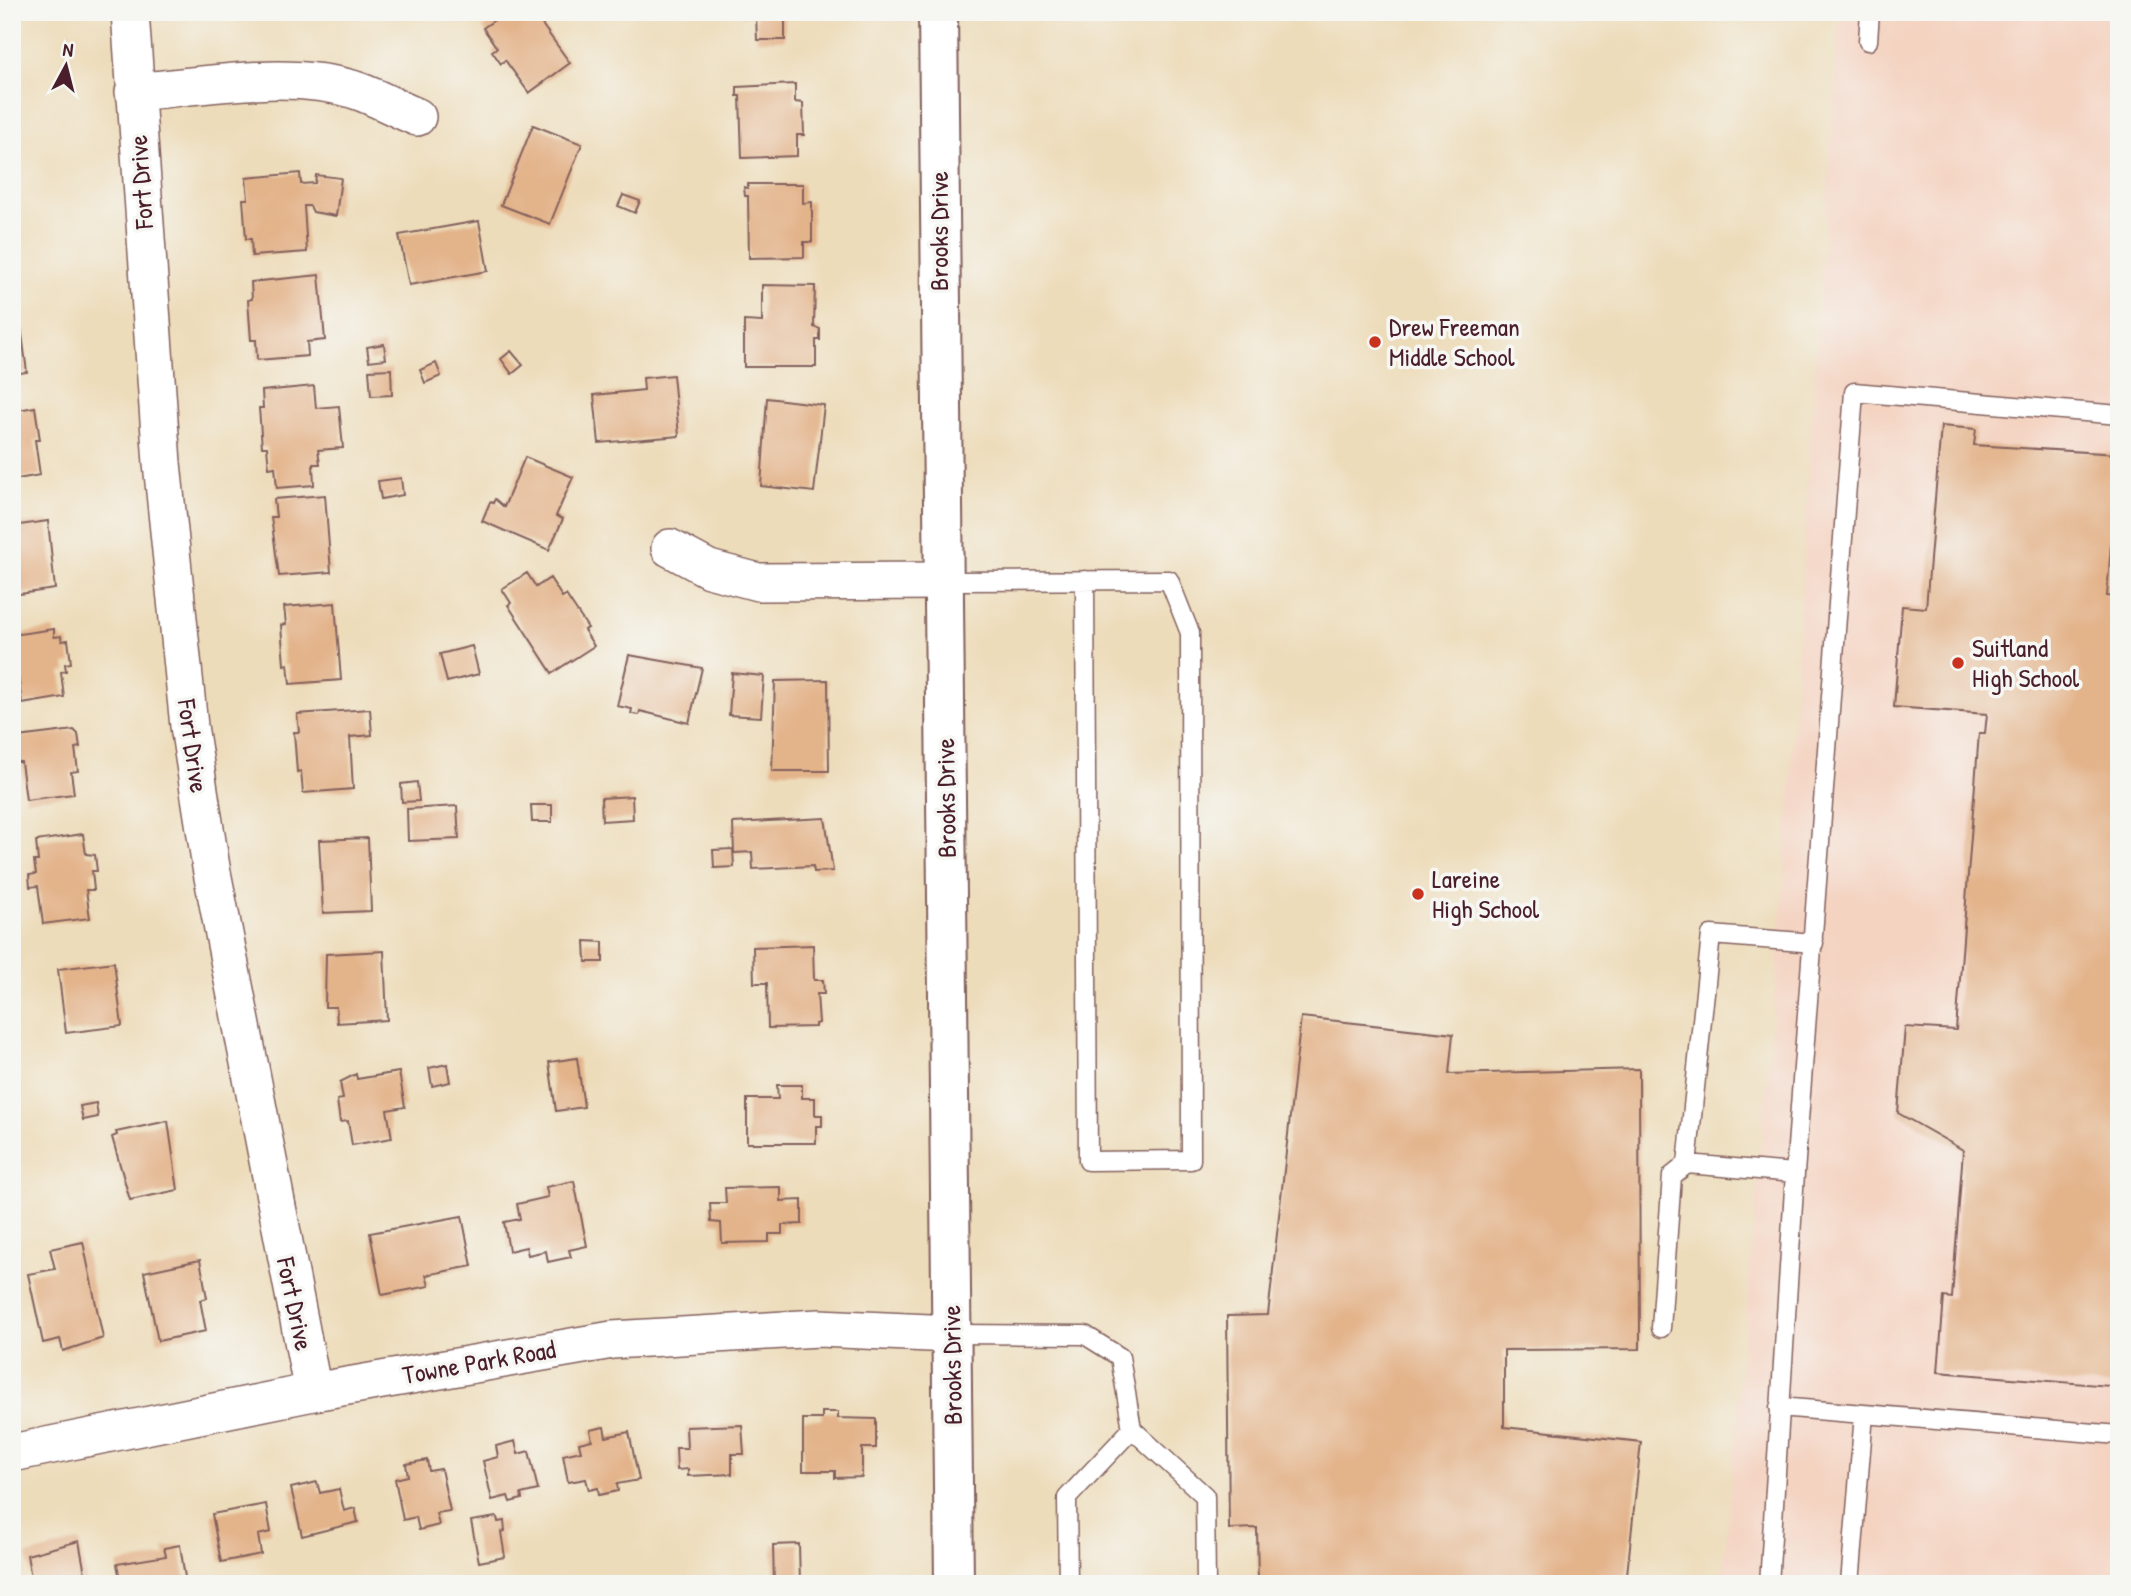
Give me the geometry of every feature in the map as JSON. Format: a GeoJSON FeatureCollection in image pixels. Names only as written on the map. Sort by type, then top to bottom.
{"type":"FeatureCollection","features":[{"type":"Feature","properties":{"kind":"street","name":"Fort Drive"},"geometry":{"type":"LineString","coordinates":[[130,12],[162,463],[189,726],[211,867],[313,1392]]}},
{"type":"Feature","properties":{"kind":"street","name":"Brooks Drive"},"geometry":{"type":"LineString","coordinates":[[938,12],[954,1584]]}},
{"type":"Feature","properties":{"kind":"street"},"geometry":{"type":"LineString","coordinates":[[134,92],[234,84],[309,82],[357,91],[417,117]]}},
{"type":"Feature","properties":{"kind":"street"},"geometry":{"type":"LineString","coordinates":[[670,548],[709,569],[758,582],[944,581]]}},
{"type":"Feature","properties":{"kind":"street","name":"Towne Park Road"},"geometry":{"type":"LineString","coordinates":[[12,1453],[313,1392],[543,1350],[651,1336],[819,1328],[952,1334]]}},
{"type":"Feature","properties":{"kind":"lane"},"geometry":{"type":"LineString","coordinates":[[1868,41],[1870,12]]}},
{"type":"Feature","properties":{"kind":"lane"},"geometry":{"type":"LineString","coordinates":[[1769,1584],[1795,1173],[1854,392],[2119,415]]}},
{"type":"Feature","properties":{"kind":"lane"},"geometry":{"type":"LineString","coordinates":[[944,581],[1085,580],[1169,580],[1189,633],[1191,1160],[1088,1161],[1085,580]]}},
{"type":"Feature","properties":{"kind":"lane"},"geometry":{"type":"LineString","coordinates":[[1687,1164],[1711,935],[1814,943]]}},
{"type":"Feature","properties":{"kind":"lane"},"geometry":{"type":"LineString","coordinates":[[1661,1328],[1672,1176],[1687,1164],[1795,1173]]}},
{"type":"Feature","properties":{"kind":"lane"},"geometry":{"type":"LineString","coordinates":[[952,1334],[1085,1335],[1120,1357],[1132,1429],[1205,1496],[1206,1584]]}},
{"type":"Feature","properties":{"kind":"lane"},"geometry":{"type":"LineString","coordinates":[[1779,1407],[2119,1435]]}},
{"type":"Feature","properties":{"kind":"lane"},"geometry":{"type":"LineString","coordinates":[[1850,1584],[1864,1414]]}},
{"type":"Feature","properties":{"kind":"lane"},"geometry":{"type":"LineString","coordinates":[[1068,1584],[1066,1498],[1132,1429]]}},
{"type":"Feature","properties":{"kind":"shaded area","name":"Suitland High School"},"geometry":{"type":"Polygon","coordinates":[[[1840,12],[2119,12],[2119,1584],[1722,1584],[1784,886],[1810,440],[1840,12]]]}},
{"type":"Feature","properties":{"kind":"building"},"geometry":{"type":"Polygon","coordinates":[[[429,12],[453,12],[452,18],[429,12]]]}},
{"type":"Feature","properties":{"kind":"building"},"geometry":{"type":"Polygon","coordinates":[[[506,12],[533,12],[570,63],[529,93],[505,60],[501,64],[492,51],[497,48],[483,28],[506,12]]]}},
{"type":"Feature","properties":{"kind":"building"},"geometry":{"type":"Polygon","coordinates":[[[742,12],[798,12],[798,18],[785,19],[785,40],[757,40],[756,15],[742,16],[742,12]]]}},
{"type":"Feature","properties":{"kind":"building"},"geometry":{"type":"Polygon","coordinates":[[[795,84],[795,102],[803,103],[804,135],[797,135],[797,156],[742,158],[740,96],[737,96],[737,87],[795,84]]]}},
{"type":"Feature","properties":{"kind":"building"},"geometry":{"type":"Polygon","coordinates":[[[533,125],[582,144],[550,224],[501,205],[533,125]]]}},
{"type":"Feature","properties":{"kind":"building"},"geometry":{"type":"Polygon","coordinates":[[[300,173],[301,184],[315,183],[316,175],[341,178],[336,216],[313,212],[310,206],[304,206],[307,252],[252,256],[251,239],[246,239],[243,199],[248,199],[246,178],[300,173]]]}},
{"type":"Feature","properties":{"kind":"building"},"geometry":{"type":"Polygon","coordinates":[[[748,184],[803,184],[803,203],[812,202],[812,242],[804,242],[804,257],[749,258],[748,196],[745,196],[744,187],[748,188],[748,184]]]}},
{"type":"Feature","properties":{"kind":"building"},"geometry":{"type":"Polygon","coordinates":[[[623,195],[640,201],[635,213],[618,206],[623,195]]]}},
{"type":"Feature","properties":{"kind":"building"},"geometry":{"type":"Polygon","coordinates":[[[479,221],[488,271],[409,285],[399,235],[479,221]]]}},
{"type":"Feature","properties":{"kind":"building"},"geometry":{"type":"Polygon","coordinates":[[[319,275],[325,340],[307,342],[308,356],[257,360],[256,340],[251,340],[248,300],[252,299],[251,282],[319,275]]]}},
{"type":"Feature","properties":{"kind":"building"},"geometry":{"type":"Polygon","coordinates":[[[762,285],[815,286],[814,327],[820,329],[820,340],[816,340],[816,367],[744,367],[744,321],[762,322],[762,285]]]}},
{"type":"Feature","properties":{"kind":"building"},"geometry":{"type":"Polygon","coordinates":[[[18,304],[27,372],[12,374],[12,305],[18,304]]]}},
{"type":"Feature","properties":{"kind":"building"},"geometry":{"type":"Polygon","coordinates":[[[384,344],[386,359],[369,361],[367,347],[384,344]]]}},
{"type":"Feature","properties":{"kind":"building"},"geometry":{"type":"Polygon","coordinates":[[[511,351],[523,365],[512,374],[501,359],[511,351]]]}},
{"type":"Feature","properties":{"kind":"building"},"geometry":{"type":"Polygon","coordinates":[[[436,363],[441,376],[425,383],[420,370],[436,363]]]}},
{"type":"Feature","properties":{"kind":"building"},"geometry":{"type":"Polygon","coordinates":[[[391,369],[392,395],[371,396],[369,370],[391,369]]]}},
{"type":"Feature","properties":{"kind":"building"},"geometry":{"type":"Polygon","coordinates":[[[673,375],[679,436],[599,443],[594,395],[644,390],[643,378],[673,375]]]}},
{"type":"Feature","properties":{"kind":"building"},"geometry":{"type":"Polygon","coordinates":[[[314,386],[316,408],[339,406],[343,448],[318,450],[320,464],[313,464],[314,485],[277,488],[275,467],[269,468],[267,447],[262,447],[259,408],[263,408],[262,391],[314,386]]]}},
{"type":"Feature","properties":{"kind":"building"},"geometry":{"type":"Polygon","coordinates":[[[767,398],[824,405],[814,492],[761,486],[767,398]]]}},
{"type":"Feature","properties":{"kind":"building"},"geometry":{"type":"Polygon","coordinates":[[[35,407],[40,440],[35,440],[40,475],[12,480],[12,411],[35,407]]]}},
{"type":"Feature","properties":{"kind":"building"},"geometry":{"type":"Polygon","coordinates":[[[1941,426],[1976,429],[1974,445],[2118,454],[2107,596],[2119,597],[2119,1373],[2111,1372],[2110,1386],[1938,1372],[1944,1297],[1952,1298],[1963,1150],[1898,1113],[1905,1027],[1956,1030],[1979,733],[1985,733],[1987,714],[1894,707],[1902,606],[1926,608],[1941,426]]]}},
{"type":"Feature","properties":{"kind":"building"},"geometry":{"type":"Polygon","coordinates":[[[525,457],[573,477],[556,516],[563,519],[549,550],[482,521],[490,502],[493,503],[495,499],[504,507],[525,457]]]}},
{"type":"Feature","properties":{"kind":"building"},"geometry":{"type":"Polygon","coordinates":[[[401,478],[403,495],[381,499],[378,481],[401,478]]]}},
{"type":"Feature","properties":{"kind":"building"},"geometry":{"type":"Polygon","coordinates":[[[325,495],[331,572],[279,576],[271,517],[276,517],[274,499],[325,495]]]}},
{"type":"Feature","properties":{"kind":"building"},"geometry":{"type":"Polygon","coordinates":[[[48,521],[55,589],[12,595],[12,526],[48,521]]]}},
{"type":"Feature","properties":{"kind":"building"},"geometry":{"type":"Polygon","coordinates":[[[527,573],[536,587],[550,578],[562,597],[566,595],[588,628],[584,630],[594,646],[552,673],[508,605],[511,603],[502,589],[527,573]]]}},
{"type":"Feature","properties":{"kind":"building"},"geometry":{"type":"Polygon","coordinates":[[[335,603],[341,680],[290,684],[288,664],[284,665],[281,625],[286,624],[284,607],[335,603]]]}},
{"type":"Feature","properties":{"kind":"building"},"geometry":{"type":"Polygon","coordinates":[[[54,629],[54,637],[61,636],[62,641],[68,640],[71,663],[65,664],[66,671],[61,672],[64,697],[22,704],[12,635],[54,629]]]}},
{"type":"Feature","properties":{"kind":"building"},"geometry":{"type":"Polygon","coordinates":[[[472,646],[479,674],[447,682],[440,654],[472,646]]]}},
{"type":"Feature","properties":{"kind":"building"},"geometry":{"type":"Polygon","coordinates":[[[629,655],[702,668],[689,723],[640,711],[639,715],[631,714],[632,709],[617,706],[629,655]]]}},
{"type":"Feature","properties":{"kind":"building"},"geometry":{"type":"Polygon","coordinates":[[[732,673],[764,676],[761,717],[729,715],[732,673]]]}},
{"type":"Feature","properties":{"kind":"building"},"geometry":{"type":"Polygon","coordinates":[[[828,680],[829,771],[772,771],[775,681],[828,680]]]}},
{"type":"Feature","properties":{"kind":"building"},"geometry":{"type":"Polygon","coordinates":[[[370,709],[372,735],[350,737],[353,789],[303,793],[301,771],[297,772],[294,732],[299,732],[297,714],[370,709]]]}},
{"type":"Feature","properties":{"kind":"building"},"geometry":{"type":"Polygon","coordinates":[[[74,730],[78,734],[80,747],[75,748],[78,771],[71,772],[74,794],[26,800],[21,762],[17,762],[18,737],[74,730]]]}},
{"type":"Feature","properties":{"kind":"building"},"geometry":{"type":"Polygon","coordinates":[[[417,782],[419,801],[402,802],[401,784],[417,782]]]}},
{"type":"Feature","properties":{"kind":"building"},"geometry":{"type":"Polygon","coordinates":[[[632,796],[633,819],[602,821],[601,798],[632,796]]]}},
{"type":"Feature","properties":{"kind":"building"},"geometry":{"type":"Polygon","coordinates":[[[531,805],[552,805],[552,822],[532,822],[531,805]]]}},
{"type":"Feature","properties":{"kind":"building"},"geometry":{"type":"Polygon","coordinates":[[[457,806],[459,839],[408,841],[407,809],[457,806]]]}},
{"type":"Feature","properties":{"kind":"building"},"geometry":{"type":"Polygon","coordinates":[[[825,818],[833,871],[814,872],[813,866],[753,869],[752,852],[734,853],[733,823],[825,818]]]}},
{"type":"Feature","properties":{"kind":"building"},"geometry":{"type":"Polygon","coordinates":[[[83,834],[86,854],[95,855],[97,871],[92,871],[94,890],[86,890],[90,918],[43,924],[38,886],[30,887],[29,875],[36,874],[34,861],[38,861],[36,841],[83,834]]]}},
{"type":"Feature","properties":{"kind":"building"},"geometry":{"type":"Polygon","coordinates":[[[368,838],[371,911],[323,913],[319,840],[368,838]]]}},
{"type":"Feature","properties":{"kind":"building"},"geometry":{"type":"Polygon","coordinates":[[[733,849],[734,867],[714,868],[713,850],[733,849]]]}},
{"type":"Feature","properties":{"kind":"building"},"geometry":{"type":"Polygon","coordinates":[[[585,941],[603,942],[603,962],[586,962],[585,941]]]}},
{"type":"Feature","properties":{"kind":"building"},"geometry":{"type":"Polygon","coordinates":[[[813,945],[814,980],[823,980],[824,994],[817,994],[819,1023],[815,1024],[815,1027],[768,1028],[767,983],[754,983],[753,947],[813,945]]]}},
{"type":"Feature","properties":{"kind":"building"},"geometry":{"type":"Polygon","coordinates":[[[384,951],[387,1020],[337,1023],[336,1007],[325,1007],[326,954],[384,951]]]}},
{"type":"Feature","properties":{"kind":"building"},"geometry":{"type":"Polygon","coordinates":[[[114,962],[122,1026],[66,1033],[58,969],[114,962]]]}},
{"type":"Feature","properties":{"kind":"building"},"geometry":{"type":"Polygon","coordinates":[[[1301,1017],[1453,1034],[1449,1074],[1639,1069],[1640,1349],[1504,1350],[1504,1427],[1641,1442],[1626,1584],[1258,1584],[1257,1528],[1229,1529],[1227,1316],[1268,1315],[1301,1017]]]}},
{"type":"Feature","properties":{"kind":"building"},"geometry":{"type":"Polygon","coordinates":[[[577,1058],[584,1107],[556,1111],[549,1062],[577,1058]]]}},
{"type":"Feature","properties":{"kind":"building"},"geometry":{"type":"Polygon","coordinates":[[[447,1064],[450,1082],[432,1086],[429,1068],[447,1064]]]}},
{"type":"Feature","properties":{"kind":"building"},"geometry":{"type":"Polygon","coordinates":[[[399,1072],[405,1107],[387,1110],[392,1138],[352,1145],[348,1121],[340,1122],[337,1100],[343,1099],[340,1082],[356,1074],[357,1079],[399,1072]]]}},
{"type":"Feature","properties":{"kind":"building"},"geometry":{"type":"Polygon","coordinates":[[[777,1085],[802,1085],[802,1098],[815,1098],[815,1115],[822,1115],[822,1126],[816,1126],[816,1143],[747,1143],[747,1099],[778,1099],[777,1085]]]}},
{"type":"Feature","properties":{"kind":"building"},"geometry":{"type":"Polygon","coordinates":[[[96,1103],[98,1117],[83,1120],[80,1106],[96,1103]]]}},
{"type":"Feature","properties":{"kind":"building"},"geometry":{"type":"Polygon","coordinates":[[[168,1121],[178,1190],[130,1200],[112,1137],[117,1135],[116,1132],[168,1121]]]}},
{"type":"Feature","properties":{"kind":"building"},"geometry":{"type":"Polygon","coordinates":[[[574,1181],[587,1246],[569,1250],[571,1257],[548,1262],[546,1251],[528,1255],[526,1247],[509,1251],[504,1222],[520,1219],[517,1204],[548,1197],[546,1187],[574,1181]]]}},
{"type":"Feature","properties":{"kind":"building"},"geometry":{"type":"Polygon","coordinates":[[[781,1187],[781,1201],[802,1200],[802,1224],[782,1225],[782,1234],[769,1234],[769,1242],[722,1243],[721,1223],[711,1222],[710,1203],[726,1203],[725,1188],[781,1187]]]}},
{"type":"Feature","properties":{"kind":"building"},"geometry":{"type":"Polygon","coordinates":[[[462,1216],[472,1266],[426,1275],[429,1286],[382,1295],[370,1233],[462,1216]]]}},
{"type":"Feature","properties":{"kind":"building"},"geometry":{"type":"Polygon","coordinates":[[[83,1242],[103,1338],[63,1351],[60,1339],[43,1343],[28,1274],[55,1269],[50,1249],[83,1242]]]}},
{"type":"Feature","properties":{"kind":"building"},"geometry":{"type":"Polygon","coordinates":[[[200,1260],[207,1298],[200,1300],[206,1331],[158,1341],[144,1272],[200,1260]]]}},
{"type":"Feature","properties":{"kind":"building"},"geometry":{"type":"Polygon","coordinates":[[[822,1412],[838,1412],[838,1418],[876,1419],[876,1448],[862,1448],[862,1477],[835,1478],[835,1471],[803,1471],[803,1419],[822,1419],[822,1412]]]}},
{"type":"Feature","properties":{"kind":"building"},"geometry":{"type":"Polygon","coordinates":[[[742,1425],[744,1454],[732,1454],[732,1474],[688,1476],[688,1469],[677,1470],[676,1448],[687,1448],[686,1427],[742,1425]]]}},
{"type":"Feature","properties":{"kind":"building"},"geometry":{"type":"Polygon","coordinates":[[[604,1427],[606,1437],[629,1432],[639,1480],[617,1484],[618,1491],[599,1495],[598,1488],[589,1490],[586,1479],[568,1482],[563,1455],[581,1451],[579,1443],[592,1440],[590,1430],[604,1427]]]}},
{"type":"Feature","properties":{"kind":"building"},"geometry":{"type":"Polygon","coordinates":[[[515,1441],[518,1454],[529,1451],[538,1490],[521,1494],[522,1499],[510,1502],[508,1496],[492,1500],[483,1461],[498,1457],[496,1446],[515,1441]]]}},
{"type":"Feature","properties":{"kind":"building"},"geometry":{"type":"Polygon","coordinates":[[[427,1460],[429,1471],[441,1469],[450,1511],[436,1513],[439,1525],[419,1530],[416,1517],[403,1520],[395,1479],[408,1476],[406,1464],[427,1460]]]}},
{"type":"Feature","properties":{"kind":"building"},"geometry":{"type":"Polygon","coordinates":[[[317,1482],[320,1493],[339,1489],[344,1511],[355,1508],[358,1522],[302,1536],[291,1488],[317,1482]]]}},
{"type":"Feature","properties":{"kind":"building"},"geometry":{"type":"Polygon","coordinates":[[[266,1504],[271,1532],[258,1535],[261,1554],[221,1562],[212,1514],[266,1504]]]}},
{"type":"Feature","properties":{"kind":"building"},"geometry":{"type":"Polygon","coordinates":[[[497,1517],[498,1522],[504,1521],[505,1531],[501,1532],[505,1557],[479,1562],[471,1521],[497,1517]]]}},
{"type":"Feature","properties":{"kind":"building"},"geometry":{"type":"Polygon","coordinates":[[[79,1541],[87,1584],[32,1583],[27,1555],[79,1541]]]}},
{"type":"Feature","properties":{"kind":"building"},"geometry":{"type":"Polygon","coordinates":[[[799,1544],[800,1584],[774,1584],[773,1545],[799,1544]]]}},
{"type":"Feature","properties":{"kind":"building"},"geometry":{"type":"Polygon","coordinates":[[[180,1545],[186,1584],[121,1584],[117,1564],[166,1556],[164,1548],[180,1545]]]}},
{"type":"Feature","properties":{"kind":"place","name":"Drew Freeman Middle School"},"geometry":{"type":"Point","coordinates":[1375,342]}},
{"type":"Feature","properties":{"kind":"place","name":"Suitland High School"},"geometry":{"type":"Point","coordinates":[1958,663]}},
{"type":"Feature","properties":{"kind":"place","name":"Lareine High School"},"geometry":{"type":"Point","coordinates":[1418,894]}}]}
